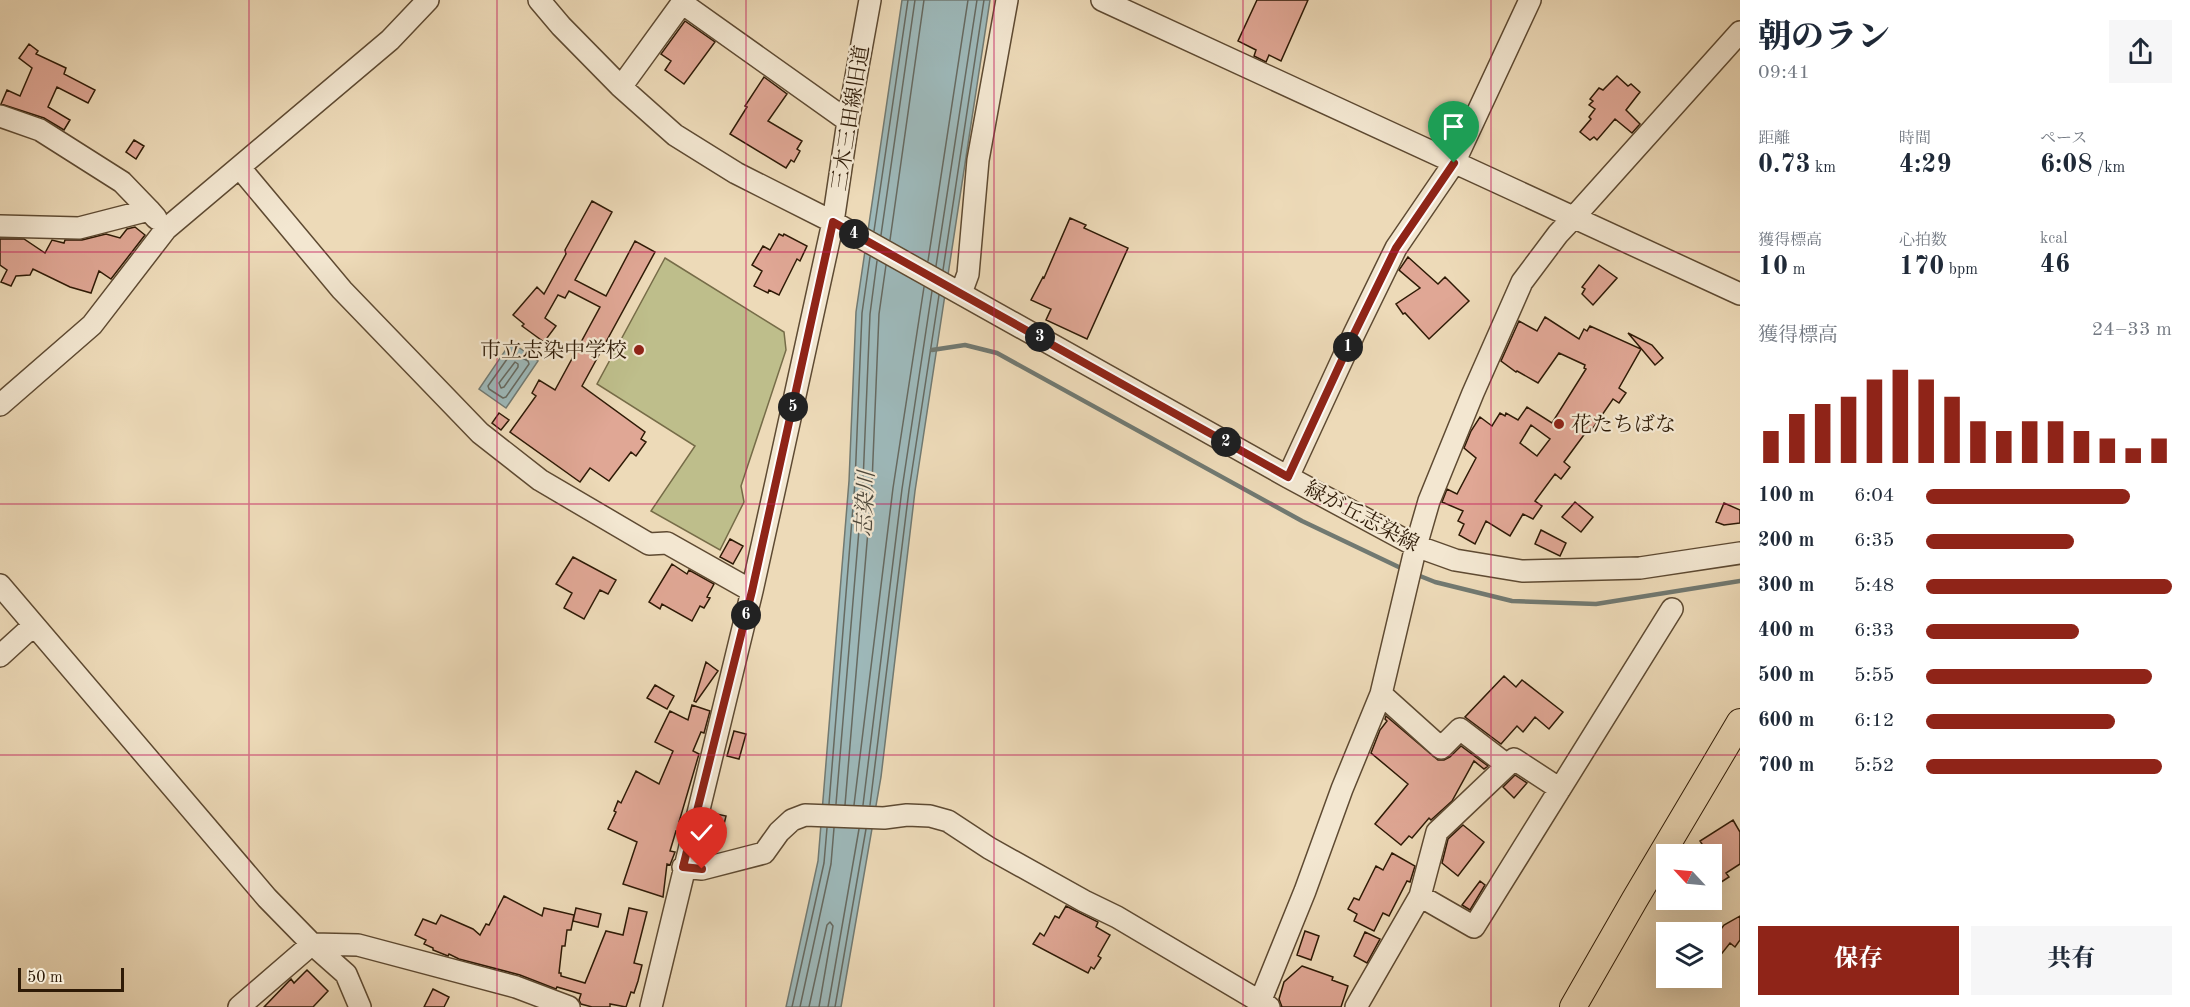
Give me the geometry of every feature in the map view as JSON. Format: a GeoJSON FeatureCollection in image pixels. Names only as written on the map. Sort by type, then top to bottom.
{"type":"FeatureCollection","features":[{"type":"Feature","properties":{"kind":"main road"},"geometry":{"type":"LineString","coordinates":[[1574,1007],[1740,722]]}},
{"type":"Feature","properties":{"kind":"street"},"geometry":{"type":"LineString","coordinates":[[0,405],[92,325],[166,230],[390,40],[428,0]]}},
{"type":"Feature","properties":{"kind":"street","name":"緑が丘志染線"},"geometry":{"type":"LineString","coordinates":[[539,0],[561,26],[621,87],[675,135],[736,173],[833,222],[1288,477],[1416,546],[1455,560],[1522,572],[1640,568],[1740,553]]}},
{"type":"Feature","properties":{"kind":"street","name":"三木三田線旧道"},"geometry":{"type":"LineString","coordinates":[[651,1007],[683,867],[752,591],[833,222],[848,121],[870,0]]}},
{"type":"Feature","properties":{"kind":"street"},"geometry":{"type":"LineString","coordinates":[[961,293],[968,274],[978,160],[1007,0]]}},
{"type":"Feature","properties":{"kind":"street"},"geometry":{"type":"LineString","coordinates":[[1102,0],[1740,294]]}},
{"type":"Feature","properties":{"kind":"street"},"geometry":{"type":"LineString","coordinates":[[1288,477],[1396,248],[1454,163],[1530,0]]}},
{"type":"Feature","properties":{"kind":"street"},"geometry":{"type":"LineString","coordinates":[[621,87],[682,3],[848,121]]}},
{"type":"Feature","properties":{"kind":"street"},"geometry":{"type":"LineString","coordinates":[[683,867],[702,869],[765,853],[779,832],[792,820],[805,815],[884,818],[907,815],[930,816],[948,821],[989,848],[1116,917],[1264,1004],[1342,789],[1381,694],[1429,501],[1522,282],[1557,234],[1575,217],[1740,32]]}},
{"type":"Feature","properties":{"kind":"street"},"geometry":{"type":"LineString","coordinates":[[0,116],[40,130],[122,182],[166,230]]}},
{"type":"Feature","properties":{"kind":"street"},"geometry":{"type":"LineString","coordinates":[[240,168],[342,290],[480,433],[540,480],[649,544],[667,543],[752,591]]}},
{"type":"Feature","properties":{"kind":"street"},"geometry":{"type":"LineString","coordinates":[[0,226],[79,228],[149,210]]}},
{"type":"Feature","properties":{"kind":"street"},"geometry":{"type":"LineString","coordinates":[[0,585],[174,792],[222,843],[267,898],[312,944],[346,974],[360,1007]]}},
{"type":"Feature","properties":{"kind":"street"},"geometry":{"type":"LineString","coordinates":[[1420,896],[1474,927],[1672,609]]}},
{"type":"Feature","properties":{"kind":"street"},"geometry":{"type":"LineString","coordinates":[[0,656],[34,625]]}},
{"type":"Feature","properties":{"kind":"street"},"geometry":{"type":"LineString","coordinates":[[1381,694],[1441,748],[1460,729],[1507,765]]}},
{"type":"Feature","properties":{"kind":"street"},"geometry":{"type":"LineString","coordinates":[[1356,1007],[1420,896],[1437,832],[1514,759],[1560,789]]}},
{"type":"Feature","properties":{"kind":"street"},"geometry":{"type":"LineString","coordinates":[[239,1007],[312,944],[358,945],[516,987],[569,1007]]}},
{"type":"Feature","properties":{"kind":"green space"},"geometry":{"type":"Polygon","coordinates":[[[665,258],[784,332],[786,350],[741,486],[744,502],[720,550],[651,511],[695,446],[597,384],[665,258]]]}},
{"type":"Feature","properties":{"kind":"water","name":"志染川"},"geometry":{"type":"Polygon","coordinates":[[[902,0],[990,0],[915,491],[881,777],[841,1007],[786,1007],[818,861],[849,481],[856,312],[902,0]]]}},
{"type":"Feature","properties":{"kind":"water"},"geometry":{"type":"Polygon","coordinates":[[[511,342],[538,361],[506,408],[479,389],[511,342]]]}},
{"type":"Feature","properties":{"kind":"building"},"geometry":{"type":"Polygon","coordinates":[[[1257,0],[1308,0],[1281,61],[1269,55],[1266,62],[1254,56],[1256,50],[1238,41],[1257,0]]]}},
{"type":"Feature","properties":{"kind":"building"},"geometry":{"type":"Polygon","coordinates":[[[685,21],[715,42],[684,84],[665,70],[671,61],[661,54],[685,21]]]}},
{"type":"Feature","properties":{"kind":"building"},"geometry":{"type":"Polygon","coordinates":[[[29,44],[38,51],[36,54],[66,68],[64,74],[95,90],[88,103],[57,87],[48,107],[70,120],[64,130],[44,118],[1,104],[7,90],[20,96],[32,68],[19,58],[29,44]]]}},
{"type":"Feature","properties":{"kind":"building"},"geometry":{"type":"Polygon","coordinates":[[[1617,76],[1628,86],[1631,84],[1640,92],[1626,110],[1640,124],[1632,133],[1615,119],[1597,140],[1594,137],[1590,140],[1580,132],[1591,119],[1589,117],[1595,109],[1589,105],[1593,101],[1590,99],[1599,88],[1603,90],[1617,76]]]}},
{"type":"Feature","properties":{"kind":"building"},"geometry":{"type":"Polygon","coordinates":[[[764,77],[787,94],[768,121],[802,141],[797,149],[800,151],[794,162],[791,160],[786,168],[730,134],[764,77]]]}},
{"type":"Feature","properties":{"kind":"building"},"geometry":{"type":"Polygon","coordinates":[[[134,140],[144,146],[136,159],[126,152],[134,140]]]}},
{"type":"Feature","properties":{"kind":"building"},"geometry":{"type":"Polygon","coordinates":[[[592,201],[612,212],[575,280],[606,296],[635,241],[655,252],[582,386],[645,432],[641,439],[646,442],[636,456],[631,452],[609,481],[590,468],[580,482],[510,432],[536,396],[532,393],[539,380],[555,390],[600,307],[569,291],[565,298],[558,295],[545,318],[556,326],[544,342],[522,326],[524,324],[513,315],[537,287],[544,294],[592,201]]]}},
{"type":"Feature","properties":{"kind":"building"},"geometry":{"type":"Polygon","coordinates":[[[1070,218],[1086,225],[1084,228],[1128,248],[1087,339],[1046,320],[1051,309],[1031,300],[1044,278],[1070,218]]]}},
{"type":"Feature","properties":{"kind":"building"},"geometry":{"type":"Polygon","coordinates":[[[135,227],[145,235],[111,279],[99,271],[91,293],[70,287],[33,269],[30,275],[16,276],[11,286],[1,282],[7,270],[0,265],[0,239],[24,239],[45,253],[52,240],[64,243],[65,240],[82,240],[106,234],[120,238],[127,229],[135,227]]]}},
{"type":"Feature","properties":{"kind":"building"},"geometry":{"type":"Polygon","coordinates":[[[779,234],[783,236],[784,234],[807,246],[800,261],[797,259],[779,295],[769,290],[768,293],[754,286],[762,271],[752,265],[763,246],[770,250],[779,234]]]}},
{"type":"Feature","properties":{"kind":"building"},"geometry":{"type":"Polygon","coordinates":[[[1408,257],[1438,284],[1445,277],[1469,301],[1429,339],[1396,304],[1420,288],[1399,270],[1408,257]]]}},
{"type":"Feature","properties":{"kind":"building"},"geometry":{"type":"Polygon","coordinates":[[[1599,265],[1617,278],[1593,305],[1582,294],[1585,289],[1582,287],[1599,265]]]}},
{"type":"Feature","properties":{"kind":"building"},"geometry":{"type":"Polygon","coordinates":[[[1545,317],[1579,339],[1584,329],[1587,331],[1590,326],[1641,349],[1619,388],[1626,393],[1619,403],[1613,399],[1589,434],[1586,432],[1564,462],[1570,467],[1561,479],[1555,474],[1535,501],[1542,506],[1533,519],[1523,514],[1510,536],[1486,521],[1475,544],[1459,535],[1464,524],[1458,521],[1463,511],[1442,502],[1447,489],[1457,494],[1476,458],[1464,448],[1471,431],[1480,417],[1492,426],[1500,413],[1505,416],[1506,413],[1518,420],[1527,407],[1552,423],[1586,369],[1585,365],[1559,353],[1538,383],[1501,361],[1519,321],[1537,331],[1545,317]],[[1531,425],[1520,443],[1537,456],[1550,439],[1531,425]]]}},
{"type":"Feature","properties":{"kind":"building"},"geometry":{"type":"Polygon","coordinates":[[[1628,333],[1652,345],[1663,358],[1655,365],[1628,333]]]}},
{"type":"Feature","properties":{"kind":"building"},"geometry":{"type":"Polygon","coordinates":[[[499,413],[509,420],[501,430],[492,423],[499,413]]]}},
{"type":"Feature","properties":{"kind":"building"},"geometry":{"type":"Polygon","coordinates":[[[1575,502],[1593,517],[1581,532],[1562,517],[1575,502]]]}},
{"type":"Feature","properties":{"kind":"building"},"geometry":{"type":"Polygon","coordinates":[[[1724,503],[1740,510],[1740,523],[1724,525],[1716,522],[1724,503]]]}},
{"type":"Feature","properties":{"kind":"building"},"geometry":{"type":"Polygon","coordinates":[[[1541,530],[1566,543],[1560,556],[1535,544],[1541,530]]]}},
{"type":"Feature","properties":{"kind":"building"},"geometry":{"type":"Polygon","coordinates":[[[730,539],[743,546],[733,564],[720,557],[730,539]]]}},
{"type":"Feature","properties":{"kind":"building"},"geometry":{"type":"Polygon","coordinates":[[[573,557],[616,580],[608,594],[600,590],[584,619],[564,608],[572,593],[556,584],[573,557]]]}},
{"type":"Feature","properties":{"kind":"building"},"geometry":{"type":"Polygon","coordinates":[[[672,564],[687,574],[689,570],[714,584],[707,597],[710,598],[704,608],[700,606],[692,621],[662,604],[660,609],[649,602],[672,564]]]}},
{"type":"Feature","properties":{"kind":"building"},"geometry":{"type":"Polygon","coordinates":[[[706,662],[718,671],[696,702],[694,701],[706,662]]]}},
{"type":"Feature","properties":{"kind":"building"},"geometry":{"type":"Polygon","coordinates":[[[1504,676],[1516,687],[1522,680],[1563,712],[1549,729],[1535,717],[1523,732],[1517,726],[1501,744],[1465,717],[1504,676]]]}},
{"type":"Feature","properties":{"kind":"building"},"geometry":{"type":"Polygon","coordinates":[[[655,685],[674,696],[667,709],[647,698],[655,685]]]}},
{"type":"Feature","properties":{"kind":"building"},"geometry":{"type":"Polygon","coordinates":[[[692,705],[710,711],[704,733],[701,732],[693,751],[699,754],[679,822],[683,823],[680,832],[676,831],[670,851],[675,852],[670,865],[667,864],[663,897],[623,884],[637,842],[608,829],[616,812],[614,811],[618,801],[621,803],[636,771],[659,784],[673,751],[655,742],[670,711],[688,720],[692,705]]]}},
{"type":"Feature","properties":{"kind":"building"},"geometry":{"type":"Polygon","coordinates":[[[1386,716],[1438,760],[1450,757],[1461,746],[1488,766],[1484,769],[1474,761],[1452,801],[1431,820],[1429,818],[1412,838],[1409,836],[1401,845],[1375,824],[1408,784],[1371,753],[1380,730],[1387,721],[1386,716]]]}},
{"type":"Feature","properties":{"kind":"building"},"geometry":{"type":"Polygon","coordinates":[[[734,731],[746,734],[739,759],[727,756],[734,731]]]}},
{"type":"Feature","properties":{"kind":"building"},"geometry":{"type":"Polygon","coordinates":[[[1515,775],[1527,783],[1514,798],[1503,787],[1515,775]]]}},
{"type":"Feature","properties":{"kind":"building"},"geometry":{"type":"Polygon","coordinates":[[[712,813],[726,816],[720,841],[706,837],[712,813]]]}},
{"type":"Feature","properties":{"kind":"building"},"geometry":{"type":"Polygon","coordinates":[[[1733,820],[1740,832],[1740,864],[1726,873],[1729,877],[1722,882],[1722,844],[1702,844],[1700,841],[1733,820]]]}},
{"type":"Feature","properties":{"kind":"building"},"geometry":{"type":"Polygon","coordinates":[[[1463,825],[1484,842],[1458,876],[1442,863],[1448,839],[1463,825]]]}},
{"type":"Feature","properties":{"kind":"building"},"geometry":{"type":"Polygon","coordinates":[[[1392,853],[1415,866],[1410,882],[1407,881],[1389,916],[1383,913],[1374,931],[1354,921],[1357,914],[1348,909],[1354,898],[1359,900],[1376,866],[1383,870],[1392,853]]]}},
{"type":"Feature","properties":{"kind":"building"},"geometry":{"type":"Polygon","coordinates":[[[1480,881],[1485,885],[1470,910],[1462,905],[1480,881]]]}},
{"type":"Feature","properties":{"kind":"building"},"geometry":{"type":"Polygon","coordinates":[[[504,896],[542,916],[544,908],[574,915],[571,930],[567,930],[565,946],[562,946],[559,973],[561,976],[585,983],[606,931],[623,935],[629,908],[647,912],[634,963],[642,965],[634,993],[631,992],[626,1007],[610,1004],[610,1007],[592,1007],[581,1004],[579,1000],[581,994],[557,987],[556,989],[520,975],[459,959],[449,954],[448,956],[433,950],[424,944],[426,940],[415,935],[423,919],[436,924],[441,915],[473,929],[480,935],[486,924],[489,925],[504,896]]]}},
{"type":"Feature","properties":{"kind":"building"},"geometry":{"type":"Polygon","coordinates":[[[1066,906],[1098,922],[1096,927],[1110,935],[1098,956],[1101,958],[1094,969],[1091,967],[1088,973],[1033,944],[1040,933],[1044,936],[1055,916],[1059,918],[1066,906]]]}},
{"type":"Feature","properties":{"kind":"building"},"geometry":{"type":"Polygon","coordinates":[[[576,908],[601,914],[598,927],[573,921],[576,908]]]}},
{"type":"Feature","properties":{"kind":"building"},"geometry":{"type":"Polygon","coordinates":[[[1740,916],[1740,940],[1735,947],[1730,943],[1722,953],[1722,928],[1740,916]]]}},
{"type":"Feature","properties":{"kind":"building"},"geometry":{"type":"Polygon","coordinates":[[[1305,931],[1319,936],[1311,960],[1297,955],[1305,931]]]}},
{"type":"Feature","properties":{"kind":"building"},"geometry":{"type":"Polygon","coordinates":[[[1365,932],[1380,939],[1367,963],[1354,956],[1365,932]]]}},
{"type":"Feature","properties":{"kind":"building"},"geometry":{"type":"Polygon","coordinates":[[[1302,966],[1333,977],[1332,980],[1348,986],[1341,1007],[1282,1007],[1279,999],[1284,982],[1302,966]]]}},
{"type":"Feature","properties":{"kind":"building"},"geometry":{"type":"Polygon","coordinates":[[[307,970],[328,991],[313,1007],[264,1007],[291,979],[294,983],[307,970]]]}},
{"type":"Feature","properties":{"kind":"building"},"geometry":{"type":"Polygon","coordinates":[[[433,989],[449,997],[444,1007],[424,1007],[433,989]]]}},
{"type":"Feature","properties":{"kind":"waterway"},"geometry":{"type":"LineString","coordinates":[[932,350],[965,345],[997,353],[1302,521],[1405,570]]}},
{"type":"Feature","properties":{"kind":"waterway"},"geometry":{"type":"LineString","coordinates":[[1415,574],[1435,582],[1512,601],[1596,604],[1740,581]]}},
{"type":"Feature","properties":{"kind":"place","name":"市立志染中学校"},"geometry":{"type":"Point","coordinates":[639,350]}},
{"type":"Feature","properties":{"kind":"place","name":"花たちばな"},"geometry":{"type":"Point","coordinates":[1559,424]}},
{"type":"Feature","properties":{"kind":"route"},"geometry":{"type":"LineString","coordinates":[[702,869],[683,867],[752,591],[833,222],[1288,477],[1396,248],[1444,174],[1454,163]]}}]}
